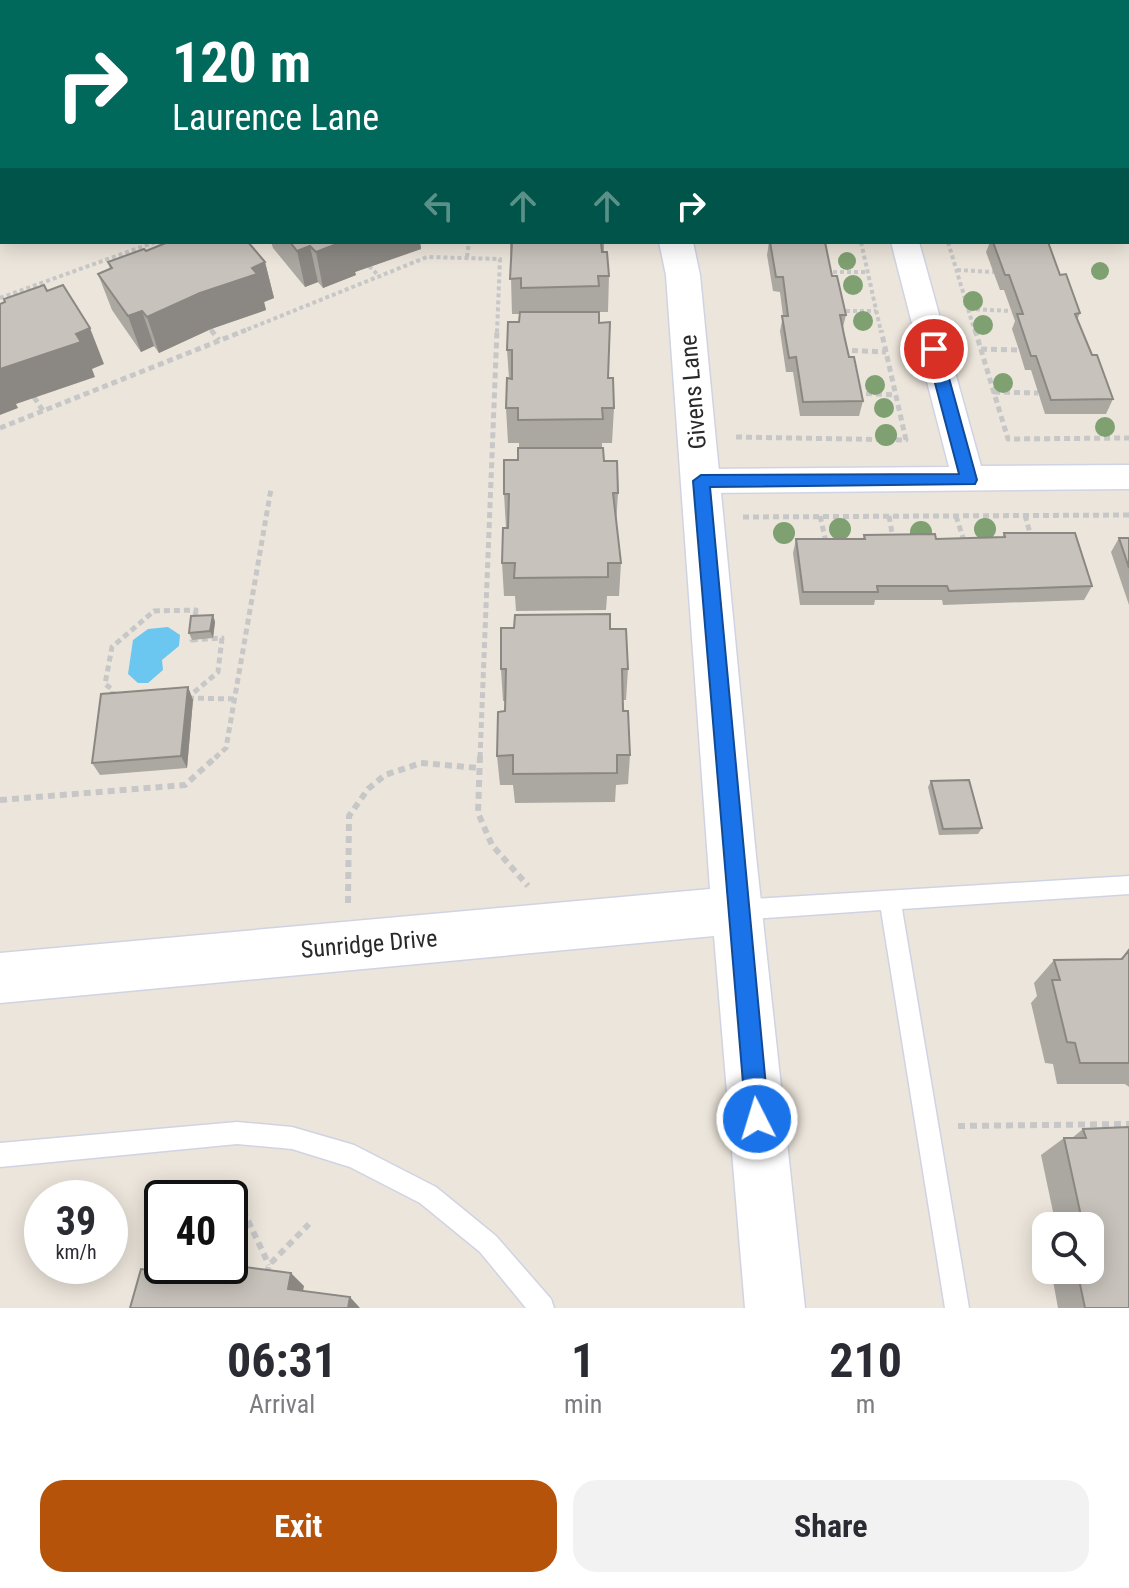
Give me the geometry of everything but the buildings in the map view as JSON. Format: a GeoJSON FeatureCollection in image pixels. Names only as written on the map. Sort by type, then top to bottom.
{"type":"FeatureCollection","features":[{"type":"Feature","properties":{"kind":"street","name":"Givens Lane"},"geometry":{"type":"LineString","coordinates":[[676,244],[712,493],[737,910],[775,1308]]}},
{"type":"Feature","properties":{"kind":"street"},"geometry":{"type":"LineString","coordinates":[[906,244],[969,480]]}},
{"type":"Feature","properties":{"kind":"street"},"geometry":{"type":"LineString","coordinates":[[712,493],[969,480],[1129,477]]}},
{"type":"Feature","properties":{"kind":"street","name":"Sunridge Drive"},"geometry":{"type":"LineString","coordinates":[[0,978],[737,910]]}},
{"type":"Feature","properties":{"kind":"lane"},"geometry":{"type":"LineString","coordinates":[[737,910],[1129,885]]}},
{"type":"Feature","properties":{"kind":"lane"},"geometry":{"type":"LineString","coordinates":[[890,900],[957,1308]]}},
{"type":"Feature","properties":{"kind":"lane"},"geometry":{"type":"LineString","coordinates":[[0,1155],[237,1133],[292,1138],[354,1157],[428,1195],[488,1244],[542,1308]]}},
{"type":"Feature","properties":{"kind":"path"},"geometry":{"type":"LineString","coordinates":[[0,298],[149,244]]}},
{"type":"Feature","properties":{"kind":"path"},"geometry":{"type":"LineString","coordinates":[[467,257],[469,244]]}},
{"type":"Feature","properties":{"kind":"path"},"geometry":{"type":"LineString","coordinates":[[861,244],[906,440],[727,437],[712,493],[820,516],[1129,515]]}},
{"type":"Feature","properties":{"kind":"path"},"geometry":{"type":"LineString","coordinates":[[949,244],[1008,439],[1129,438]]}},
{"type":"Feature","properties":{"kind":"path"},"geometry":{"type":"LineString","coordinates":[[0,428],[427,257],[500,259],[478,813],[505,863],[539,895]]}},
{"type":"Feature","properties":{"kind":"path"},"geometry":{"type":"LineString","coordinates":[[369,266],[379,276]]}},
{"type":"Feature","properties":{"kind":"path"},"geometry":{"type":"LineString","coordinates":[[957,270],[994,272]]}},
{"type":"Feature","properties":{"kind":"path"},"geometry":{"type":"LineString","coordinates":[[825,272],[868,272]]}},
{"type":"Feature","properties":{"kind":"path"},"geometry":{"type":"LineString","coordinates":[[969,309],[1011,311]]}},
{"type":"Feature","properties":{"kind":"path"},"geometry":{"type":"LineString","coordinates":[[838,310],[876,311]]}},
{"type":"Feature","properties":{"kind":"path"},"geometry":{"type":"LineString","coordinates":[[211,329],[219,340]]}},
{"type":"Feature","properties":{"kind":"path"},"geometry":{"type":"LineString","coordinates":[[981,349],[1019,350]]}},
{"type":"Feature","properties":{"kind":"path"},"geometry":{"type":"LineString","coordinates":[[841,350],[886,352]]}},
{"type":"Feature","properties":{"kind":"path"},"geometry":{"type":"LineString","coordinates":[[994,392],[1038,393]]}},
{"type":"Feature","properties":{"kind":"path"},"geometry":{"type":"LineString","coordinates":[[855,393],[896,395]]}},
{"type":"Feature","properties":{"kind":"path"},"geometry":{"type":"LineString","coordinates":[[34,397],[43,411]]}},
{"type":"Feature","properties":{"kind":"path"},"geometry":{"type":"LineString","coordinates":[[0,800],[185,785],[226,748],[271,489]]}},
{"type":"Feature","properties":{"kind":"path"},"geometry":{"type":"LineString","coordinates":[[1025,515],[1034,547]]}},
{"type":"Feature","properties":{"kind":"path"},"geometry":{"type":"LineString","coordinates":[[820,516],[829,553]]}},
{"type":"Feature","properties":{"kind":"path"},"geometry":{"type":"LineString","coordinates":[[889,516],[896,548]]}},
{"type":"Feature","properties":{"kind":"path"},"geometry":{"type":"LineString","coordinates":[[956,516],[967,552]]}},
{"type":"Feature","properties":{"kind":"path"},"geometry":{"type":"LineString","coordinates":[[188,698],[218,672],[222,638],[192,640],[196,610],[154,611],[112,647],[105,684],[113,690],[112,706],[188,698],[235,699]]}},
{"type":"Feature","properties":{"kind":"path"},"geometry":{"type":"LineString","coordinates":[[358,912],[348,903],[349,816],[368,789],[385,775],[421,763],[479,768]]}},
{"type":"Feature","properties":{"kind":"path"},"geometry":{"type":"LineString","coordinates":[[990,1125],[1129,1124]]}},
{"type":"Feature","properties":{"kind":"path"},"geometry":{"type":"LineString","coordinates":[[248,1221],[269,1265]]}},
{"type":"Feature","properties":{"kind":"path"},"geometry":{"type":"LineString","coordinates":[[266,1280],[269,1265],[309,1224]]}},
{"type":"Feature","properties":{"kind":"water"},"geometry":{"type":"Polygon","coordinates":[[[168,627],[180,635],[179,646],[162,660],[163,670],[148,683],[138,683],[128,674],[133,640],[148,629],[168,627]]]}},
{"type":"Feature","properties":{"kind":"route"},"geometry":{"type":"LineString","coordinates":[[757,1119],[701,481],[969,480],[934,349]]}}]}
